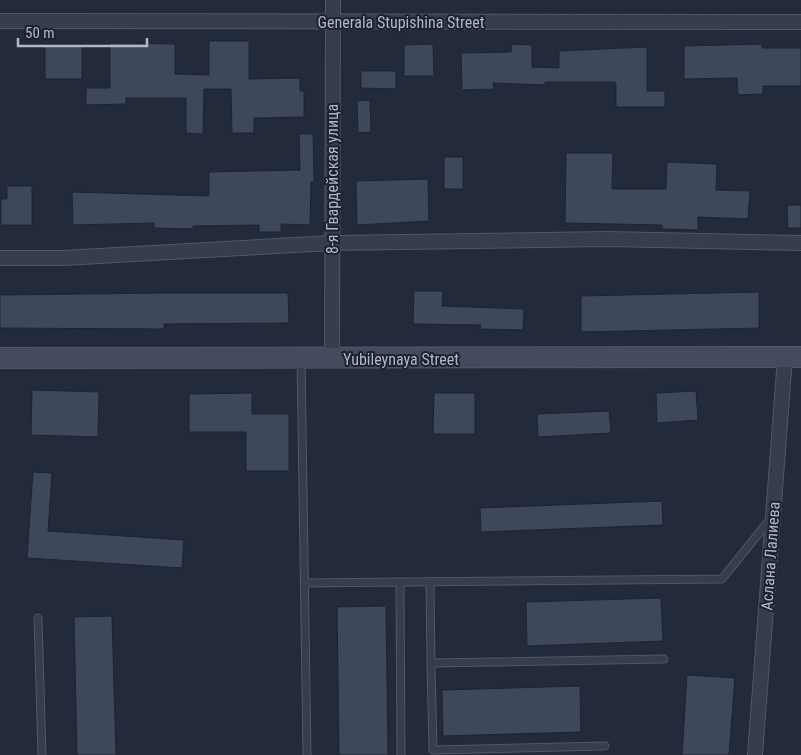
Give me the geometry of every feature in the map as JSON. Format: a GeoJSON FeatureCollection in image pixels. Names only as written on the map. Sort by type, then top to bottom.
{"type":"FeatureCollection","features":[{"type":"Feature","properties":{"kind":"main road","name":"Yubileynaya Street"},"geometry":{"type":"LineString","coordinates":[[0,358],[793,357]]}},
{"type":"Feature","properties":{"kind":"street","name":"8-я Гвардейская улица"},"geometry":{"type":"LineString","coordinates":[[332,359],[333,0]]}},
{"type":"Feature","properties":{"kind":"street","name":"Generala Stupishina Street"},"geometry":{"type":"LineString","coordinates":[[0,21],[801,22]]}},
{"type":"Feature","properties":{"kind":"street"},"geometry":{"type":"LineString","coordinates":[[0,258],[63,258],[332,242],[607,240],[801,243]]}},
{"type":"Feature","properties":{"kind":"street","name":"Аслана Лалиева"},"geometry":{"type":"LineString","coordinates":[[755,755],[773,515],[793,357]]}},
{"type":"Feature","properties":{"kind":"lane"},"geometry":{"type":"LineString","coordinates":[[301,359],[308,755]]}},
{"type":"Feature","properties":{"kind":"lane"},"geometry":{"type":"LineString","coordinates":[[304,583],[722,579],[773,515]]}},
{"type":"Feature","properties":{"kind":"lane"},"geometry":{"type":"LineString","coordinates":[[400,582],[401,755]]}},
{"type":"Feature","properties":{"kind":"lane"},"geometry":{"type":"LineString","coordinates":[[430,582],[433,750],[605,746]]}},
{"type":"Feature","properties":{"kind":"lane"},"geometry":{"type":"LineString","coordinates":[[38,618],[42,755]]}},
{"type":"Feature","properties":{"kind":"lane"},"geometry":{"type":"LineString","coordinates":[[431,662],[664,659]]}},
{"type":"Feature","properties":{"kind":"building"},"geometry":{"type":"Polygon","coordinates":[[[209,41],[249,41],[249,79],[300,78],[300,91],[304,91],[304,117],[254,118],[254,133],[232,133],[231,89],[204,89],[203,134],[186,133],[186,98],[126,98],[126,104],[86,105],[86,88],[110,88],[110,43],[175,44],[175,74],[209,75],[209,41]]]}},
{"type":"Feature","properties":{"kind":"building"},"geometry":{"type":"Polygon","coordinates":[[[433,44],[434,76],[404,76],[404,45],[433,44]]]}},
{"type":"Feature","properties":{"kind":"building"},"geometry":{"type":"Polygon","coordinates":[[[512,44],[532,45],[532,67],[559,68],[559,51],[647,47],[647,91],[665,91],[665,107],[616,107],[616,83],[613,82],[545,82],[545,85],[493,83],[494,89],[462,90],[461,53],[511,52],[512,44]]]}},
{"type":"Feature","properties":{"kind":"building"},"geometry":{"type":"Polygon","coordinates":[[[762,44],[762,48],[801,48],[801,86],[763,86],[763,94],[738,95],[737,78],[684,79],[684,46],[762,44]]]}},
{"type":"Feature","properties":{"kind":"building"},"geometry":{"type":"Polygon","coordinates":[[[45,45],[82,45],[82,79],[45,79],[45,45]]]}},
{"type":"Feature","properties":{"kind":"building"},"geometry":{"type":"Polygon","coordinates":[[[361,71],[396,71],[396,89],[361,88],[361,71]]]}},
{"type":"Feature","properties":{"kind":"building"},"geometry":{"type":"Polygon","coordinates":[[[370,100],[371,132],[358,133],[357,101],[370,100]]]}},
{"type":"Feature","properties":{"kind":"building"},"geometry":{"type":"Polygon","coordinates":[[[299,134],[313,134],[314,182],[311,182],[310,225],[281,224],[281,232],[259,232],[259,225],[193,226],[193,229],[154,228],[154,223],[73,225],[72,192],[209,196],[209,172],[300,170],[299,134]]]}},
{"type":"Feature","properties":{"kind":"building"},"geometry":{"type":"Polygon","coordinates":[[[566,153],[613,153],[612,189],[666,189],[667,162],[717,164],[716,190],[750,191],[748,219],[698,217],[698,230],[662,229],[662,225],[565,223],[566,153]]]}},
{"type":"Feature","properties":{"kind":"building"},"geometry":{"type":"Polygon","coordinates":[[[444,157],[463,157],[463,189],[444,189],[444,157]]]}},
{"type":"Feature","properties":{"kind":"building"},"geometry":{"type":"Polygon","coordinates":[[[428,179],[429,221],[357,225],[356,181],[428,179]]]}},
{"type":"Feature","properties":{"kind":"building"},"geometry":{"type":"Polygon","coordinates":[[[7,186],[32,186],[32,225],[1,225],[1,199],[7,199],[7,186]]]}},
{"type":"Feature","properties":{"kind":"building"},"geometry":{"type":"Polygon","coordinates":[[[787,205],[801,205],[801,228],[788,228],[787,205]]]}},
{"type":"Feature","properties":{"kind":"building"},"geometry":{"type":"Polygon","coordinates":[[[414,291],[443,291],[442,306],[524,309],[523,330],[480,329],[481,325],[413,324],[414,291]]]}},
{"type":"Feature","properties":{"kind":"building"},"geometry":{"type":"Polygon","coordinates":[[[759,292],[759,328],[581,332],[581,296],[759,292]]]}},
{"type":"Feature","properties":{"kind":"building"},"geometry":{"type":"Polygon","coordinates":[[[288,293],[289,323],[164,324],[164,329],[0,328],[0,295],[288,293]]]}},
{"type":"Feature","properties":{"kind":"building"},"geometry":{"type":"Polygon","coordinates":[[[32,390],[99,392],[98,437],[31,435],[32,390]]]}},
{"type":"Feature","properties":{"kind":"building"},"geometry":{"type":"Polygon","coordinates":[[[696,391],[698,420],[657,423],[656,393],[696,391]]]}},
{"type":"Feature","properties":{"kind":"building"},"geometry":{"type":"Polygon","coordinates":[[[252,393],[252,414],[289,414],[289,471],[246,471],[246,432],[189,432],[189,394],[252,393]]]}},
{"type":"Feature","properties":{"kind":"building"},"geometry":{"type":"Polygon","coordinates":[[[434,393],[475,393],[475,434],[433,434],[434,393]]]}},
{"type":"Feature","properties":{"kind":"building"},"geometry":{"type":"Polygon","coordinates":[[[609,411],[611,433],[538,437],[537,414],[609,411]]]}},
{"type":"Feature","properties":{"kind":"building"},"geometry":{"type":"Polygon","coordinates":[[[33,472],[52,473],[48,531],[184,540],[182,568],[27,558],[33,472]]]}},
{"type":"Feature","properties":{"kind":"building"},"geometry":{"type":"Polygon","coordinates":[[[662,501],[663,525],[481,532],[480,508],[662,501]]]}},
{"type":"Feature","properties":{"kind":"building"},"geometry":{"type":"Polygon","coordinates":[[[661,598],[663,641],[527,646],[526,602],[661,598]]]}},
{"type":"Feature","properties":{"kind":"building"},"geometry":{"type":"Polygon","coordinates":[[[386,606],[388,755],[339,755],[337,607],[386,606]]]}},
{"type":"Feature","properties":{"kind":"building"},"geometry":{"type":"Polygon","coordinates":[[[112,616],[116,755],[77,755],[74,617],[112,616]]]}},
{"type":"Feature","properties":{"kind":"building"},"geometry":{"type":"Polygon","coordinates":[[[687,675],[735,678],[729,755],[682,755],[687,675]]]}},
{"type":"Feature","properties":{"kind":"building"},"geometry":{"type":"Polygon","coordinates":[[[580,686],[581,732],[443,736],[442,690],[580,686]]]}}]}
